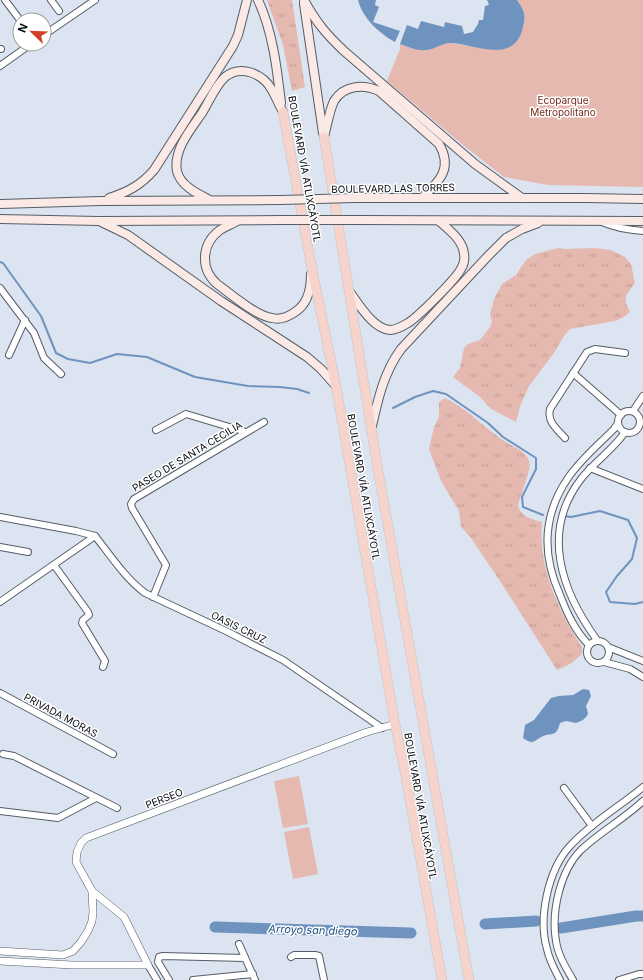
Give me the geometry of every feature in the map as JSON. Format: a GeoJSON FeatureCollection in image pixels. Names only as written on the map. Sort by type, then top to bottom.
{"type":"FeatureCollection","features":[{"type":"Feature","properties":{"kind":"main road"},"geometry":{"type":"LineString","coordinates":[[101,201],[127,192],[138,186],[154,170],[233,46],[240,28],[247,0]]}},
{"type":"Feature","properties":{"kind":"main road","name":"BOULEVARD VÍA ATLIXCÁYOTL"},"geometry":{"type":"LineString","coordinates":[[258,0],[274,51],[283,112],[311,264],[336,386],[395,724],[442,980]]}},
{"type":"Feature","properties":{"kind":"main road"},"geometry":{"type":"LineString","coordinates":[[304,0],[316,21],[344,51],[475,164],[522,198]]}},
{"type":"Feature","properties":{"kind":"main road","name":"BOULEVARD VÍA ATLIXCÁYOTL"},"geometry":{"type":"LineString","coordinates":[[304,0],[324,137],[378,470],[469,980]]}},
{"type":"Feature","properties":{"kind":"main road"},"geometry":{"type":"LineString","coordinates":[[208,200],[190,189],[180,178],[177,172],[177,157],[182,145],[221,82],[237,71],[251,72],[263,79],[272,89],[283,112]]}},
{"type":"Feature","properties":{"kind":"main road"},"geometry":{"type":"LineString","coordinates":[[324,137],[333,105],[340,93],[355,87],[370,87],[379,91],[438,144],[443,152],[446,161],[443,174],[433,188],[423,197]]}},
{"type":"Feature","properties":{"kind":"main road","name":"BOULEVARD LAS TORRES"},"geometry":{"type":"LineString","coordinates":[[0,204],[101,201],[280,200],[423,197],[643,199]]}},
{"type":"Feature","properties":{"kind":"main road"},"geometry":{"type":"LineString","coordinates":[[0,219],[99,221],[643,221]]}},
{"type":"Feature","properties":{"kind":"main road"},"geometry":{"type":"LineString","coordinates":[[99,221],[128,235],[221,301],[307,357],[336,386]]}},
{"type":"Feature","properties":{"kind":"main road"},"geometry":{"type":"LineString","coordinates":[[239,221],[221,230],[212,239],[206,253],[205,268],[217,284],[258,313],[266,316],[285,318],[303,306],[310,290],[311,264]]}},
{"type":"Feature","properties":{"kind":"main road"},"geometry":{"type":"LineString","coordinates":[[349,291],[368,316],[379,326],[391,330],[396,329],[413,319],[456,276],[464,262],[462,246],[454,234],[439,221]]}},
{"type":"Feature","properties":{"kind":"main road"},"geometry":{"type":"LineString","coordinates":[[372,426],[383,382],[393,360],[401,349],[506,238],[522,229],[543,221]]}},
{"type":"Feature","properties":{"kind":"street"},"geometry":{"type":"LineString","coordinates":[[5,0],[14,12]]}},
{"type":"Feature","properties":{"kind":"street"},"geometry":{"type":"LineString","coordinates":[[51,0],[59,11]]}},
{"type":"Feature","properties":{"kind":"street"},"geometry":{"type":"LineString","coordinates":[[52,30],[95,0]]}},
{"type":"Feature","properties":{"kind":"street"},"geometry":{"type":"LineString","coordinates":[[0,66],[20,52]]}},
{"type":"Feature","properties":{"kind":"street"},"geometry":{"type":"LineString","coordinates":[[601,221],[625,230],[643,230]]}},
{"type":"Feature","properties":{"kind":"street"},"geometry":{"type":"LineString","coordinates":[[0,288],[34,333],[44,358],[61,374]]}},
{"type":"Feature","properties":{"kind":"street"},"geometry":{"type":"LineString","coordinates":[[9,355],[25,320]]}},
{"type":"Feature","properties":{"kind":"street"},"geometry":{"type":"LineString","coordinates":[[565,438],[550,422],[550,409],[587,352],[595,349],[625,353]]}},
{"type":"Feature","properties":{"kind":"street"},"geometry":{"type":"LineString","coordinates":[[573,373],[621,415]]}},
{"type":"Feature","properties":{"kind":"street"},"geometry":{"type":"LineString","coordinates":[[633,412],[643,396]]}},
{"type":"Feature","properties":{"kind":"street"},"geometry":{"type":"LineString","coordinates":[[589,645],[573,624],[553,580],[548,562],[547,532],[554,505],[560,490],[580,463],[614,429],[621,415],[628,411],[642,417],[642,426],[636,431],[630,433],[620,429],[618,423]]}},
{"type":"Feature","properties":{"kind":"street"},"geometry":{"type":"LineString","coordinates":[[156,430],[186,414],[246,432]]}},
{"type":"Feature","properties":{"kind":"street","name":"PASEO DE SANTA CECILIA"},"geometry":{"type":"LineString","coordinates":[[153,597],[166,565],[132,508],[131,504],[134,499],[264,422]]}},
{"type":"Feature","properties":{"kind":"street"},"geometry":{"type":"LineString","coordinates":[[625,432],[580,480],[565,506],[561,518],[558,546],[560,562],[568,589],[578,612],[597,640],[604,642],[608,647],[643,661]]}},
{"type":"Feature","properties":{"kind":"street"},"geometry":{"type":"LineString","coordinates":[[590,468],[643,489]]}},
{"type":"Feature","properties":{"kind":"street"},"geometry":{"type":"LineString","coordinates":[[0,518],[76,531],[95,536]]}},
{"type":"Feature","properties":{"kind":"street"},"geometry":{"type":"LineString","coordinates":[[0,602],[95,536]]}},
{"type":"Feature","properties":{"kind":"street","name":"OASIS CRUZ"},"geometry":{"type":"LineString","coordinates":[[95,536],[137,587],[145,594],[226,631],[283,660],[382,728]]}},
{"type":"Feature","properties":{"kind":"street"},"geometry":{"type":"LineString","coordinates":[[0,548],[28,552]]}},
{"type":"Feature","properties":{"kind":"street"},"geometry":{"type":"LineString","coordinates":[[54,565],[88,612],[89,616],[83,620],[82,623],[105,661],[103,667]]}},
{"type":"Feature","properties":{"kind":"street"},"geometry":{"type":"LineString","coordinates":[[597,640],[589,645],[587,650],[589,660],[596,663],[604,662],[630,669],[643,677]]}},
{"type":"Feature","properties":{"kind":"street"},"geometry":{"type":"LineString","coordinates":[[604,662],[609,655],[608,647]]}},
{"type":"Feature","properties":{"kind":"street","name":"PRIVADA MORAS"},"geometry":{"type":"LineString","coordinates":[[0,693],[113,754]]}},
{"type":"Feature","properties":{"kind":"street","name":"PERSEO"},"geometry":{"type":"LineString","coordinates":[[148,965],[124,917],[92,891],[76,862],[77,852],[81,843],[86,838],[367,732],[395,724]]}},
{"type":"Feature","properties":{"kind":"street"},"geometry":{"type":"LineString","coordinates":[[1,755],[14,756],[117,808]]}},
{"type":"Feature","properties":{"kind":"street"},"geometry":{"type":"LineString","coordinates":[[560,980],[547,949],[543,917],[545,902],[552,878],[569,847],[592,826],[643,787]]}},
{"type":"Feature","properties":{"kind":"street"},"geometry":{"type":"LineString","coordinates":[[564,788],[592,826]]}},
{"type":"Feature","properties":{"kind":"street"},"geometry":{"type":"LineString","coordinates":[[0,811],[58,818],[96,798]]}},
{"type":"Feature","properties":{"kind":"street"},"geometry":{"type":"LineString","coordinates":[[573,980],[563,963],[556,941],[555,916],[563,880],[570,865],[581,851],[642,802]]}},
{"type":"Feature","properties":{"kind":"street"},"geometry":{"type":"LineString","coordinates":[[611,811],[618,821]]}},
{"type":"Feature","properties":{"kind":"street"},"geometry":{"type":"LineString","coordinates":[[0,951],[63,955],[73,951],[88,931],[92,921],[92,891]]}},
{"type":"Feature","properties":{"kind":"street"},"geometry":{"type":"LineString","coordinates":[[193,980],[254,977],[239,944]]}},
{"type":"Feature","properties":{"kind":"street"},"geometry":{"type":"LineString","coordinates":[[291,957],[294,955],[319,956],[324,980]]}},
{"type":"Feature","properties":{"kind":"street"},"geometry":{"type":"LineString","coordinates":[[169,980],[158,962],[159,957],[246,958]]}},
{"type":"Feature","properties":{"kind":"street"},"geometry":{"type":"LineString","coordinates":[[0,961],[72,965],[148,965],[157,980]]}},
{"type":"Feature","properties":{"kind":"street"},"geometry":{"type":"LineString","coordinates":[[619,980],[643,974]]}},
{"type":"Feature","properties":{"kind":"green space"},"geometry":{"type":"Polygon","coordinates":[[[267,0],[292,0],[305,87],[292,91],[283,45],[267,0]]]}},
{"type":"Feature","properties":{"kind":"green space","name":"Ecoparque Metropolitano"},"geometry":{"type":"Polygon","coordinates":[[[517,0],[643,0],[643,187],[548,185],[504,177],[463,145],[387,81],[400,49],[400,44],[414,49],[437,47],[441,44],[453,43],[466,46],[519,39],[525,19],[521,6],[517,0]]]}},
{"type":"Feature","properties":{"kind":"green space"},"geometry":{"type":"Polygon","coordinates":[[[558,248],[595,248],[611,250],[625,257],[631,264],[635,283],[626,297],[626,303],[630,312],[624,317],[615,321],[570,329],[529,386],[520,406],[516,422],[491,409],[480,397],[453,377],[460,368],[464,348],[468,344],[480,340],[490,327],[492,322],[490,314],[494,299],[502,284],[516,275],[526,260],[535,254],[558,248]]]}},
{"type":"Feature","properties":{"kind":"green space"},"geometry":{"type":"Polygon","coordinates":[[[445,398],[467,412],[503,441],[521,451],[529,461],[529,470],[519,501],[519,510],[531,519],[542,522],[543,556],[552,588],[565,618],[582,647],[582,653],[577,659],[557,670],[500,581],[471,538],[461,527],[459,511],[441,481],[429,449],[434,427],[439,417],[439,402],[445,398]]]}},
{"type":"Feature","properties":{"kind":"green space"},"geometry":{"type":"Polygon","coordinates":[[[299,776],[308,824],[283,828],[274,781],[299,776]]]}},
{"type":"Feature","properties":{"kind":"green space"},"geometry":{"type":"Polygon","coordinates":[[[309,827],[318,874],[293,879],[284,832],[309,827]]]}},
{"type":"Feature","properties":{"kind":"water"},"geometry":{"type":"Polygon","coordinates":[[[358,0],[376,0],[375,5],[379,7],[373,22],[400,31],[395,42],[372,25],[360,7],[358,0]]]}},
{"type":"Feature","properties":{"kind":"water"},"geometry":{"type":"Polygon","coordinates":[[[487,0],[517,0],[522,8],[525,18],[522,31],[517,41],[510,47],[492,50],[452,43],[430,49],[419,50],[400,44],[407,25],[418,29],[421,21],[444,27],[445,22],[462,26],[464,34],[473,32],[479,20],[483,20],[485,6],[489,5],[487,0]]]}},
{"type":"Feature","properties":{"kind":"water"},"geometry":{"type":"Polygon","coordinates":[[[583,689],[589,690],[591,696],[586,706],[588,713],[587,716],[583,720],[576,723],[566,721],[560,723],[555,733],[542,736],[533,742],[527,741],[523,738],[525,725],[534,720],[551,698],[573,695],[583,689]]]}},
{"type":"Feature","properties":{"kind":"waterway"},"geometry":{"type":"LineString","coordinates":[[0,262],[3,263],[41,316],[56,353],[68,359],[90,363],[117,354],[147,357],[195,377],[248,386],[297,389],[309,393]]}},
{"type":"Feature","properties":{"kind":"waterway"},"geometry":{"type":"LineString","coordinates":[[393,408],[415,397],[433,391],[446,394],[488,423],[503,437],[536,458],[536,469],[522,497],[523,507],[543,515]]}},
{"type":"Feature","properties":{"kind":"waterway"},"geometry":{"type":"LineString","coordinates":[[564,516],[571,517],[600,511],[628,520],[637,538],[632,559],[617,576],[606,592],[610,602],[635,604],[643,602]]}},
{"type":"Feature","properties":{"kind":"waterway"},"geometry":{"type":"LineString","coordinates":[[561,928],[643,916]]}},
{"type":"Feature","properties":{"kind":"waterway"},"geometry":{"type":"LineString","coordinates":[[485,924],[536,921]]}},
{"type":"Feature","properties":{"kind":"waterway","name":"Arroyo san diego"},"geometry":{"type":"LineString","coordinates":[[215,927],[411,933]]}}]}
